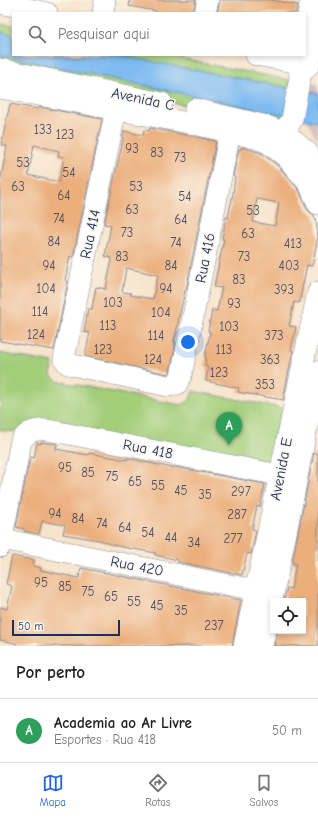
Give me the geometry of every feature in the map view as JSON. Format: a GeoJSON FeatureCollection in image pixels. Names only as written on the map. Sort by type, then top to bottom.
{"type":"FeatureCollection","features":[{"type":"Feature","properties":{"kind":"street"},"geometry":{"type":"LineString","coordinates":[[103,12],[105,0]]}},
{"type":"Feature","properties":{"kind":"street"},"geometry":{"type":"LineString","coordinates":[[206,12],[208,0]]}},
{"type":"Feature","properties":{"kind":"street"},"geometry":{"type":"LineString","coordinates":[[306,27],[311,0]]}},
{"type":"Feature","properties":{"kind":"street"},"geometry":{"type":"LineString","coordinates":[[3,2],[43,12]]}},
{"type":"Feature","properties":{"kind":"street"},"geometry":{"type":"LineString","coordinates":[[306,55],[318,22]]}},
{"type":"Feature","properties":{"kind":"street"},"geometry":{"type":"LineString","coordinates":[[260,56],[302,66]]}},
{"type":"Feature","properties":{"kind":"street"},"geometry":{"type":"LineString","coordinates":[[306,56],[284,134],[290,162],[309,184],[318,204]]}},
{"type":"Feature","properties":{"kind":"street","name":"Avenida C"},"geometry":{"type":"LineString","coordinates":[[0,69],[224,115],[267,126],[284,134]]}},
{"type":"Feature","properties":{"kind":"street","name":"Avenida C"},"geometry":{"type":"LineString","coordinates":[[0,88],[230,132],[266,142],[284,134]]}},
{"type":"Feature","properties":{"kind":"street","name":"Rua 414"},"geometry":{"type":"LineString","coordinates":[[116,109],[64,359],[68,364],[168,386],[177,384]]}},
{"type":"Feature","properties":{"kind":"street","name":"Rua 416"},"geometry":{"type":"LineString","coordinates":[[177,384],[181,376],[230,132]]}},
{"type":"Feature","properties":{"kind":"street"},"geometry":{"type":"LineString","coordinates":[[284,134],[308,153],[318,170]]}},
{"type":"Feature","properties":{"kind":"street","name":"Avenida E"},"geometry":{"type":"LineString","coordinates":[[277,531],[279,475],[318,292]]}},
{"type":"Feature","properties":{"kind":"street","name":"Avenida E"},"geometry":{"type":"LineString","coordinates":[[244,646],[264,592],[277,531],[318,371]]}},
{"type":"Feature","properties":{"kind":"street","name":"Rua 418"},"geometry":{"type":"LineString","coordinates":[[1,543],[21,441],[26,434],[33,431],[48,430],[279,475]]}},
{"type":"Feature","properties":{"kind":"street","name":"Rua 420"},"geometry":{"type":"LineString","coordinates":[[1,543],[264,592]]}},
{"type":"Feature","properties":{"kind":"street","name":"Avenida E"},"geometry":{"type":"LineString","coordinates":[[262,646],[264,592]]}},
{"type":"Feature","properties":{"kind":"shaded area"},"geometry":{"type":"Polygon","coordinates":[[[310,83],[318,84],[318,142],[304,115],[310,83]]]}},
{"type":"Feature","properties":{"kind":"green space"},"geometry":{"type":"Polygon","coordinates":[[[0,24],[12,26],[12,56],[167,56],[290,80],[289,120],[274,124],[0,66],[0,24]]]}},
{"type":"Feature","properties":{"kind":"green space"},"geometry":{"type":"Polygon","coordinates":[[[0,353],[53,363],[51,375],[57,381],[181,405],[189,400],[193,391],[282,408],[286,413],[276,468],[29,425],[13,432],[0,430],[0,353]]]}},
{"type":"Feature","properties":{"kind":"water"},"geometry":{"type":"Polygon","coordinates":[[[0,32],[12,35],[12,56],[123,56],[318,93],[318,122],[0,55],[0,32]]]}},
{"type":"Feature","properties":{"kind":"building"},"geometry":{"type":"Polygon","coordinates":[[[130,0],[196,0],[193,12],[156,12],[129,6],[130,0]]]}},
{"type":"Feature","properties":{"kind":"building"},"geometry":{"type":"Polygon","coordinates":[[[220,0],[271,0],[298,5],[296,12],[217,12],[220,0]]]}},
{"type":"Feature","properties":{"kind":"building"},"geometry":{"type":"Polygon","coordinates":[[[10,104],[38,109],[39,107],[102,119],[73,257],[70,256],[65,280],[68,281],[54,350],[0,341],[0,183],[7,146],[1,145],[10,104]],[[34,145],[28,175],[59,182],[64,157],[58,156],[59,151],[34,145]]]}},
{"type":"Feature","properties":{"kind":"building"},"geometry":{"type":"Polygon","coordinates":[[[150,128],[216,141],[174,342],[176,342],[170,372],[168,374],[85,356],[90,333],[84,332],[88,309],[92,309],[96,287],[106,289],[112,258],[105,256],[111,225],[104,224],[124,131],[143,135],[144,130],[149,131],[150,128]],[[126,268],[122,292],[153,299],[158,275],[126,268]]]}},
{"type":"Feature","properties":{"kind":"building"},"geometry":{"type":"Polygon","coordinates":[[[242,147],[261,153],[278,166],[299,190],[307,209],[314,215],[316,222],[318,237],[312,266],[307,265],[299,303],[294,302],[289,326],[296,327],[291,350],[293,351],[283,400],[238,392],[239,388],[206,381],[208,367],[205,366],[205,357],[210,332],[208,331],[212,310],[217,311],[222,288],[214,287],[224,239],[222,239],[226,217],[228,218],[233,194],[235,177],[233,176],[239,149],[242,147]],[[257,199],[253,222],[275,226],[279,203],[257,199]]]}},
{"type":"Feature","properties":{"kind":"building"},"geometry":{"type":"Polygon","coordinates":[[[41,442],[57,444],[56,449],[88,455],[89,453],[127,460],[127,458],[173,468],[265,484],[260,507],[257,506],[252,529],[256,530],[251,554],[247,553],[242,575],[178,562],[178,560],[155,555],[156,553],[117,546],[99,540],[63,534],[65,525],[42,521],[39,534],[24,531],[24,529],[16,527],[30,457],[34,458],[37,443],[41,444],[41,442]]]}},
{"type":"Feature","properties":{"kind":"building"},"geometry":{"type":"Polygon","coordinates":[[[314,453],[318,454],[318,646],[274,646],[276,634],[306,634],[306,598],[285,598],[287,588],[291,589],[296,564],[292,563],[314,453]]]}},
{"type":"Feature","properties":{"kind":"building"},"geometry":{"type":"Polygon","coordinates":[[[12,556],[34,560],[33,566],[41,568],[40,570],[79,578],[81,568],[241,600],[232,646],[16,646],[16,643],[0,640],[0,607],[7,609],[12,586],[6,584],[12,556]]]}},
{"type":"Feature","properties":{"kind":"place","name":"Academia ao Ar Livre"},"geometry":{"type":"Point","coordinates":[229,445]}}]}
